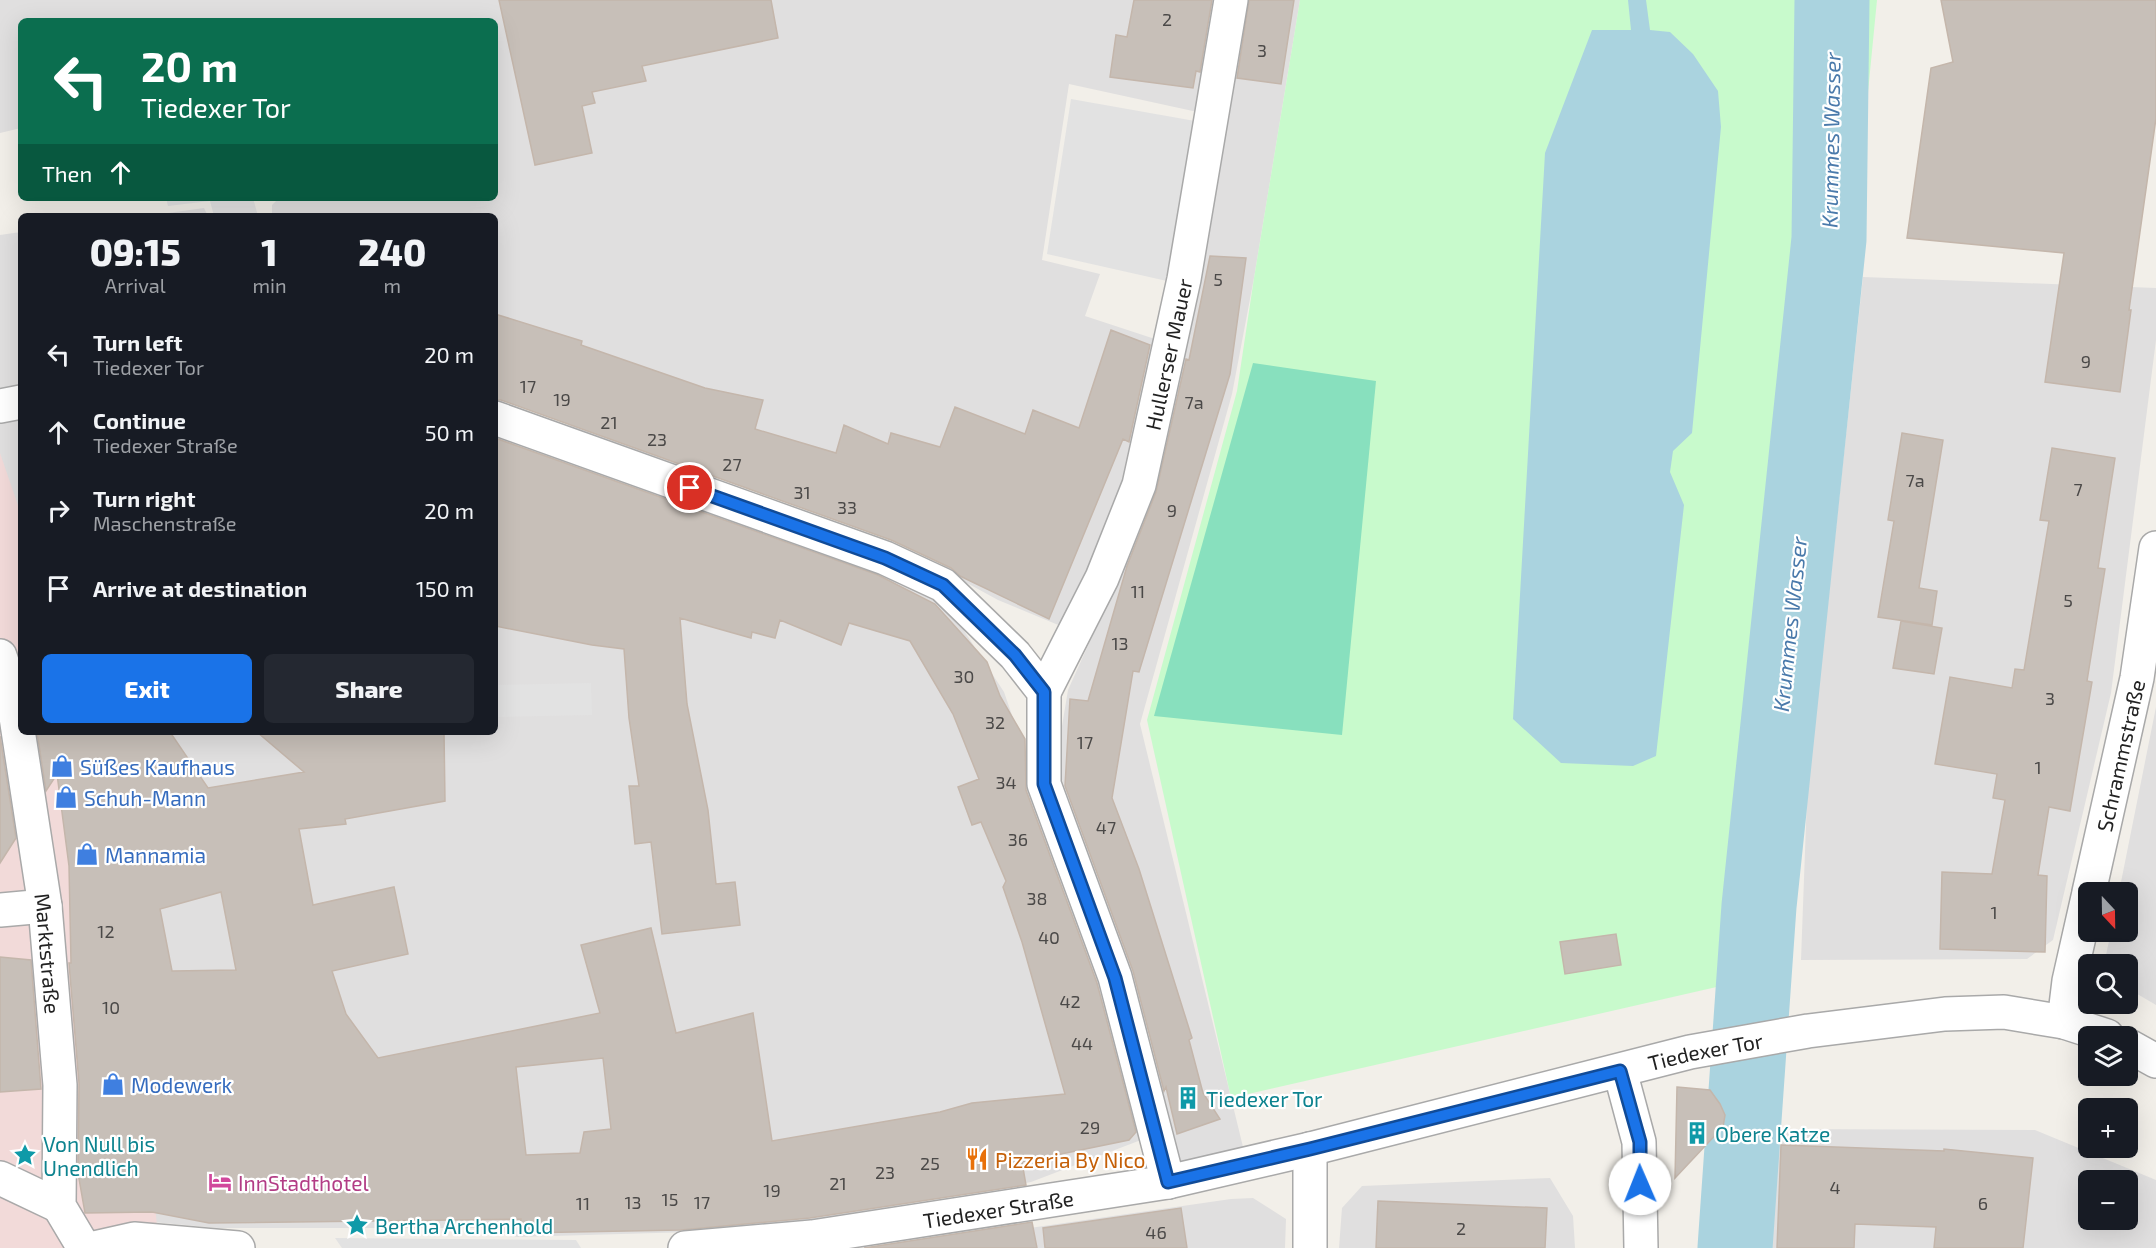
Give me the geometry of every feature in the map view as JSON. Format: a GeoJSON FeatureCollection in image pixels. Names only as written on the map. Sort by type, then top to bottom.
{"type":"FeatureCollection","features":[{"type":"Feature","properties":{"kind":"street","name":"Hullerser Mauer"},"geometry":{"type":"LineString","coordinates":[[1044,692],[1102,578],[1139,485],[1184,279],[1232,0]]}},
{"type":"Feature","properties":{"kind":"street"},"geometry":{"type":"LineString","coordinates":[[0,406],[18,403]]}},
{"type":"Feature","properties":{"kind":"street"},"geometry":{"type":"LineString","coordinates":[[498,419],[885,558],[943,585],[1015,655],[1044,692],[1044,784],[1115,978],[1168,1182]]}},
{"type":"Feature","properties":{"kind":"street","name":"Schrammstraße"},"geometry":{"type":"LineString","coordinates":[[2091,882],[2137,678],[2156,548]]}},
{"type":"Feature","properties":{"kind":"street","name":"Marktstraße"},"geometry":{"type":"LineString","coordinates":[[0,656],[12,691],[18,730]]}},
{"type":"Feature","properties":{"kind":"street","name":"Marktstraße"},"geometry":{"type":"LineString","coordinates":[[19,735],[45,906],[60,1085],[59,1206]]}},
{"type":"Feature","properties":{"kind":"street"},"geometry":{"type":"LineString","coordinates":[[0,910],[45,906]]}},
{"type":"Feature","properties":{"kind":"street"},"geometry":{"type":"LineString","coordinates":[[2064,1022],[2069,981],[2078,941]]}},
{"type":"Feature","properties":{"kind":"street","name":"Tiedexer Tor"},"geometry":{"type":"LineString","coordinates":[[1310,1149],[1690,1052],[1808,1031],[1945,1014],[2004,1012],[2078,1027]]}},
{"type":"Feature","properties":{"kind":"street"},"geometry":{"type":"LineString","coordinates":[[2138,1051],[2156,1061]]}},
{"type":"Feature","properties":{"kind":"street"},"geometry":{"type":"LineString","coordinates":[[1620,1071],[1640,1142],[1641,1248]]}},
{"type":"Feature","properties":{"kind":"street"},"geometry":{"type":"LineString","coordinates":[[1310,1149],[1310,1248]]}},
{"type":"Feature","properties":{"kind":"street","name":"Tiedexer Straße"},"geometry":{"type":"LineString","coordinates":[[685,1248],[820,1242],[1168,1182],[1310,1149]]}},
{"type":"Feature","properties":{"kind":"street"},"geometry":{"type":"LineString","coordinates":[[0,1178],[59,1206],[84,1248]]}},
{"type":"Feature","properties":{"kind":"street"},"geometry":{"type":"LineString","coordinates":[[94,1248],[134,1239],[238,1248]]}},
{"type":"Feature","properties":{"kind":"shaded area"},"geometry":{"type":"Polygon","coordinates":[[[0,0],[1219,0],[1202,113],[1069,84],[1042,260],[1100,274],[1085,316],[1158,340],[1126,482],[1068,629],[998,600],[956,577],[935,558],[819,510],[569,429],[570,418],[498,394],[498,213],[272,213],[272,205],[276,201],[498,201],[498,18],[18,18],[18,129],[0,133],[0,0]]]}},
{"type":"Feature","properties":{"kind":"shaded area"},"geometry":{"type":"Polygon","coordinates":[[[1243,0],[1300,0],[1254,278],[1232,394],[1140,724],[1244,1151],[1179,1162],[1149,1035],[1056,762],[1068,690],[1138,534],[1178,382],[1243,0]]]}},
{"type":"Feature","properties":{"kind":"shaded area"},"geometry":{"type":"Polygon","coordinates":[[[1071,99],[1195,121],[1167,281],[1047,254],[1071,99]]]}},
{"type":"Feature","properties":{"kind":"shaded area"},"geometry":{"type":"Polygon","coordinates":[[[167,201],[210,201],[168,206],[167,201]]]}},
{"type":"Feature","properties":{"kind":"shaded area"},"geometry":{"type":"Polygon","coordinates":[[[210,201],[254,201],[257,213],[213,213],[210,201]]]}},
{"type":"Feature","properties":{"kind":"shaded area"},"geometry":{"type":"Polygon","coordinates":[[[204,208],[206,213],[168,213],[204,208]]]}},
{"type":"Feature","properties":{"kind":"shaded area"},"geometry":{"type":"Polygon","coordinates":[[[18,232],[18,398],[0,401],[0,235],[18,232]]]}},
{"type":"Feature","properties":{"kind":"shaded area"},"geometry":{"type":"Polygon","coordinates":[[[1863,277],[2156,288],[2156,340],[2111,693],[2053,940],[2027,959],[1801,960],[1807,797],[1863,277]]]}},
{"type":"Feature","properties":{"kind":"shaded area"},"geometry":{"type":"Polygon","coordinates":[[[18,406],[18,661],[0,611],[0,409],[18,406]]]}},
{"type":"Feature","properties":{"kind":"shaded area"},"geometry":{"type":"Polygon","coordinates":[[[498,436],[708,506],[923,591],[959,623],[1004,692],[1024,750],[1021,755],[1093,960],[1122,1061],[1141,1140],[1031,1182],[760,1230],[517,1237],[490,1228],[218,1228],[76,1215],[43,735],[498,735],[498,436]]]}},
{"type":"Feature","properties":{"kind":"shaded area"},"geometry":{"type":"Polygon","coordinates":[[[0,453],[18,505],[18,735],[91,735],[121,832],[159,1248],[0,1248],[0,453]]]}},
{"type":"Feature","properties":{"kind":"shaded area"},"geometry":{"type":"Polygon","coordinates":[[[591,683],[592,715],[498,717],[498,685],[591,683]]]}},
{"type":"Feature","properties":{"kind":"shaded area"},"geometry":{"type":"Polygon","coordinates":[[[2156,707],[2156,1005],[2138,994],[2138,954],[2106,954],[2109,942],[2138,942],[2138,882],[2121,882],[2156,707]]]}},
{"type":"Feature","properties":{"kind":"shaded area"},"geometry":{"type":"Polygon","coordinates":[[[1775,1129],[2035,1130],[2078,1148],[2078,1158],[2103,1158],[2132,1170],[2078,1170],[2078,1230],[2138,1230],[2138,1173],[2156,1180],[2156,1248],[1764,1248],[1775,1129]]]}},
{"type":"Feature","properties":{"kind":"shaded area"},"geometry":{"type":"Polygon","coordinates":[[[1550,1178],[1573,1216],[1575,1248],[1339,1248],[1342,1208],[1362,1186],[1550,1178]]]}},
{"type":"Feature","properties":{"kind":"shaded area"},"geometry":{"type":"Polygon","coordinates":[[[1253,1198],[1286,1219],[1285,1248],[891,1248],[1231,1199],[1253,1198]]]}},
{"type":"Feature","properties":{"kind":"shaded area"},"geometry":{"type":"Polygon","coordinates":[[[335,1238],[576,1240],[581,1248],[342,1248],[335,1238]]]}},
{"type":"Feature","properties":{"kind":"green space"},"geometry":{"type":"Polygon","coordinates":[[[1300,0],[1877,0],[1782,972],[1231,1098],[1147,720],[1237,391],[1300,0]]]}},
{"type":"Feature","properties":{"kind":"green space"},"geometry":{"type":"Polygon","coordinates":[[[1253,363],[1376,381],[1342,735],[1154,716],[1253,363]]]}},
{"type":"Feature","properties":{"kind":"water"},"geometry":{"type":"Polygon","coordinates":[[[1628,0],[1646,0],[1650,30],[1670,32],[1693,54],[1718,91],[1721,127],[1692,433],[1673,451],[1670,472],[1684,505],[1656,756],[1633,766],[1561,763],[1513,719],[1545,153],[1592,30],[1631,30],[1628,0]]]}},
{"type":"Feature","properties":{"kind":"building"},"geometry":{"type":"Polygon","coordinates":[[[499,0],[771,0],[778,38],[642,66],[646,81],[592,92],[595,103],[582,106],[592,153],[535,165],[499,0]]]}},
{"type":"Feature","properties":{"kind":"building"},"geometry":{"type":"Polygon","coordinates":[[[1134,0],[1212,0],[1200,72],[1196,71],[1193,88],[1110,77],[1116,35],[1127,37],[1134,0]]]}},
{"type":"Feature","properties":{"kind":"building"},"geometry":{"type":"Polygon","coordinates":[[[1249,0],[1294,0],[1281,84],[1237,78],[1249,0]]]}},
{"type":"Feature","properties":{"kind":"building"},"geometry":{"type":"Polygon","coordinates":[[[1941,0],[2156,0],[2156,118],[2120,392],[2045,382],[2064,253],[1907,238],[1931,68],[1953,62],[1941,0]]]}},
{"type":"Feature","properties":{"kind":"building"},"geometry":{"type":"Polygon","coordinates":[[[1210,256],[1246,258],[1230,374],[1139,672],[1133,671],[1112,798],[1139,869],[1192,1038],[1189,1040],[1203,1093],[1220,1119],[1177,1134],[1133,971],[1065,786],[1070,699],[1088,701],[1127,566],[1156,492],[1186,359],[1189,360],[1210,256]]]}},
{"type":"Feature","properties":{"kind":"building"},"geometry":{"type":"Polygon","coordinates":[[[498,315],[582,341],[581,345],[705,388],[763,400],[755,429],[836,453],[844,425],[888,444],[891,433],[940,447],[955,407],[1025,434],[1033,410],[1079,428],[1111,330],[1150,345],[1129,442],[1123,439],[1049,619],[891,540],[498,400],[498,315]]]}},
{"type":"Feature","properties":{"kind":"building"},"geometry":{"type":"Polygon","coordinates":[[[1902,433],[1943,440],[1919,588],[1937,591],[1932,625],[1878,617],[1894,521],[1888,520],[1902,433]]]}},
{"type":"Feature","properties":{"kind":"building"},"geometry":{"type":"Polygon","coordinates":[[[498,439],[878,575],[935,604],[987,662],[1000,696],[1025,739],[1026,790],[1097,983],[1136,1132],[1129,1140],[1022,1162],[1026,1185],[810,1218],[681,1230],[520,1233],[521,1219],[209,1223],[152,1212],[85,1213],[78,1173],[79,1083],[69,963],[71,963],[69,866],[57,774],[46,791],[37,735],[172,735],[208,788],[304,772],[261,735],[444,735],[445,801],[345,819],[346,824],[299,829],[313,905],[394,887],[408,954],[332,971],[346,1014],[378,1058],[600,1013],[581,945],[651,928],[676,1033],[753,1013],[772,1141],[940,1112],[972,1103],[1065,1094],[1022,942],[1003,887],[1006,881],[981,822],[972,825],[958,787],[979,779],[953,714],[910,641],[849,623],[841,645],[780,620],[775,638],[752,632],[751,638],[680,618],[687,704],[708,810],[716,884],[735,882],[740,925],[662,934],[651,842],[635,844],[629,786],[639,786],[629,718],[624,649],[498,627],[498,439]],[[221,892],[160,909],[172,971],[236,970],[221,892]],[[603,1058],[516,1067],[526,1155],[580,1153],[584,1132],[611,1129],[603,1058]]]}},
{"type":"Feature","properties":{"kind":"building"},"geometry":{"type":"Polygon","coordinates":[[[2052,448],[2115,458],[2098,568],[2105,569],[2087,681],[2092,682],[2070,811],[2049,807],[2038,875],[2047,876],[2045,952],[1940,949],[1942,872],[1992,874],[2005,800],[1993,798],[1997,774],[1935,764],[1950,677],[2012,688],[2015,669],[2024,670],[2049,521],[2040,520],[2052,448]]]}},
{"type":"Feature","properties":{"kind":"building"},"geometry":{"type":"Polygon","coordinates":[[[1901,621],[1942,628],[1934,674],[1893,668],[1901,621]]]}},
{"type":"Feature","properties":{"kind":"building"},"geometry":{"type":"Polygon","coordinates":[[[0,736],[16,838],[0,863],[0,736]]]}},
{"type":"Feature","properties":{"kind":"building"},"geometry":{"type":"Polygon","coordinates":[[[1616,934],[1621,965],[1565,974],[1560,942],[1616,934]]]}},
{"type":"Feature","properties":{"kind":"building"},"geometry":{"type":"Polygon","coordinates":[[[0,957],[31,960],[41,1089],[0,1092],[0,957]]]}},
{"type":"Feature","properties":{"kind":"building","name":"Obere Katze"},"geometry":{"type":"Polygon","coordinates":[[[1677,1087],[1710,1090],[1725,1115],[1723,1127],[1675,1178],[1677,1087]]]}},
{"type":"Feature","properties":{"kind":"building"},"geometry":{"type":"Polygon","coordinates":[[[1781,1145],[1944,1151],[1944,1149],[2033,1158],[2023,1248],[1934,1248],[1936,1227],[1855,1224],[1854,1248],[1777,1248],[1781,1145]]]}},
{"type":"Feature","properties":{"kind":"building"},"geometry":{"type":"Polygon","coordinates":[[[1378,1201],[1547,1208],[1545,1248],[1376,1248],[1378,1201]]]}},
{"type":"Feature","properties":{"kind":"building"},"geometry":{"type":"Polygon","coordinates":[[[1181,1208],[1187,1248],[1045,1248],[1043,1228],[1181,1208]]]}},
{"type":"Feature","properties":{"kind":"building"},"geometry":{"type":"Polygon","coordinates":[[[1032,1222],[1037,1248],[864,1248],[1032,1222]]]}},
{"type":"Feature","properties":{"kind":"waterway","name":"Krummes Wasser"},"geometry":{"type":"LineString","coordinates":[[1735,1248],[1759,906],[1829,239],[1832,0]]}},
{"type":"Feature","properties":{"kind":"place","name":"Süßes Kaufhaus"},"geometry":{"type":"Point","coordinates":[62,766]}},
{"type":"Feature","properties":{"kind":"place","name":"Schuh-Mann"},"geometry":{"type":"Point","coordinates":[66,797]}},
{"type":"Feature","properties":{"kind":"place","name":"Mannamia"},"geometry":{"type":"Point","coordinates":[87,854]}},
{"type":"Feature","properties":{"kind":"place","name":"Modewerk"},"geometry":{"type":"Point","coordinates":[113,1084]}},
{"type":"Feature","properties":{"kind":"place","name":"Tiedexer Tor"},"geometry":{"type":"Point","coordinates":[1188,1098]}},
{"type":"Feature","properties":{"kind":"place","name":"Obere Katze"},"geometry":{"type":"Point","coordinates":[1697,1133]}},
{"type":"Feature","properties":{"kind":"place","name":"Von Null bis Unendlich"},"geometry":{"type":"Point","coordinates":[25,1155]}},
{"type":"Feature","properties":{"kind":"place","name":"Pizzeria By Nico"},"geometry":{"type":"Point","coordinates":[977,1159]}},
{"type":"Feature","properties":{"kind":"place","name":"InnStadthotel"},"geometry":{"type":"Point","coordinates":[220,1182]}},
{"type":"Feature","properties":{"kind":"place","name":"Bertha Archenhold"},"geometry":{"type":"Point","coordinates":[357,1225]}},
{"type":"Feature","properties":{"kind":"route"},"geometry":{"type":"LineString","coordinates":[[690,488],[885,558],[943,585],[1015,655],[1044,692],[1044,784],[1115,978],[1168,1182],[1310,1149],[1620,1071],[1640,1142],[1640,1184]]}}]}
